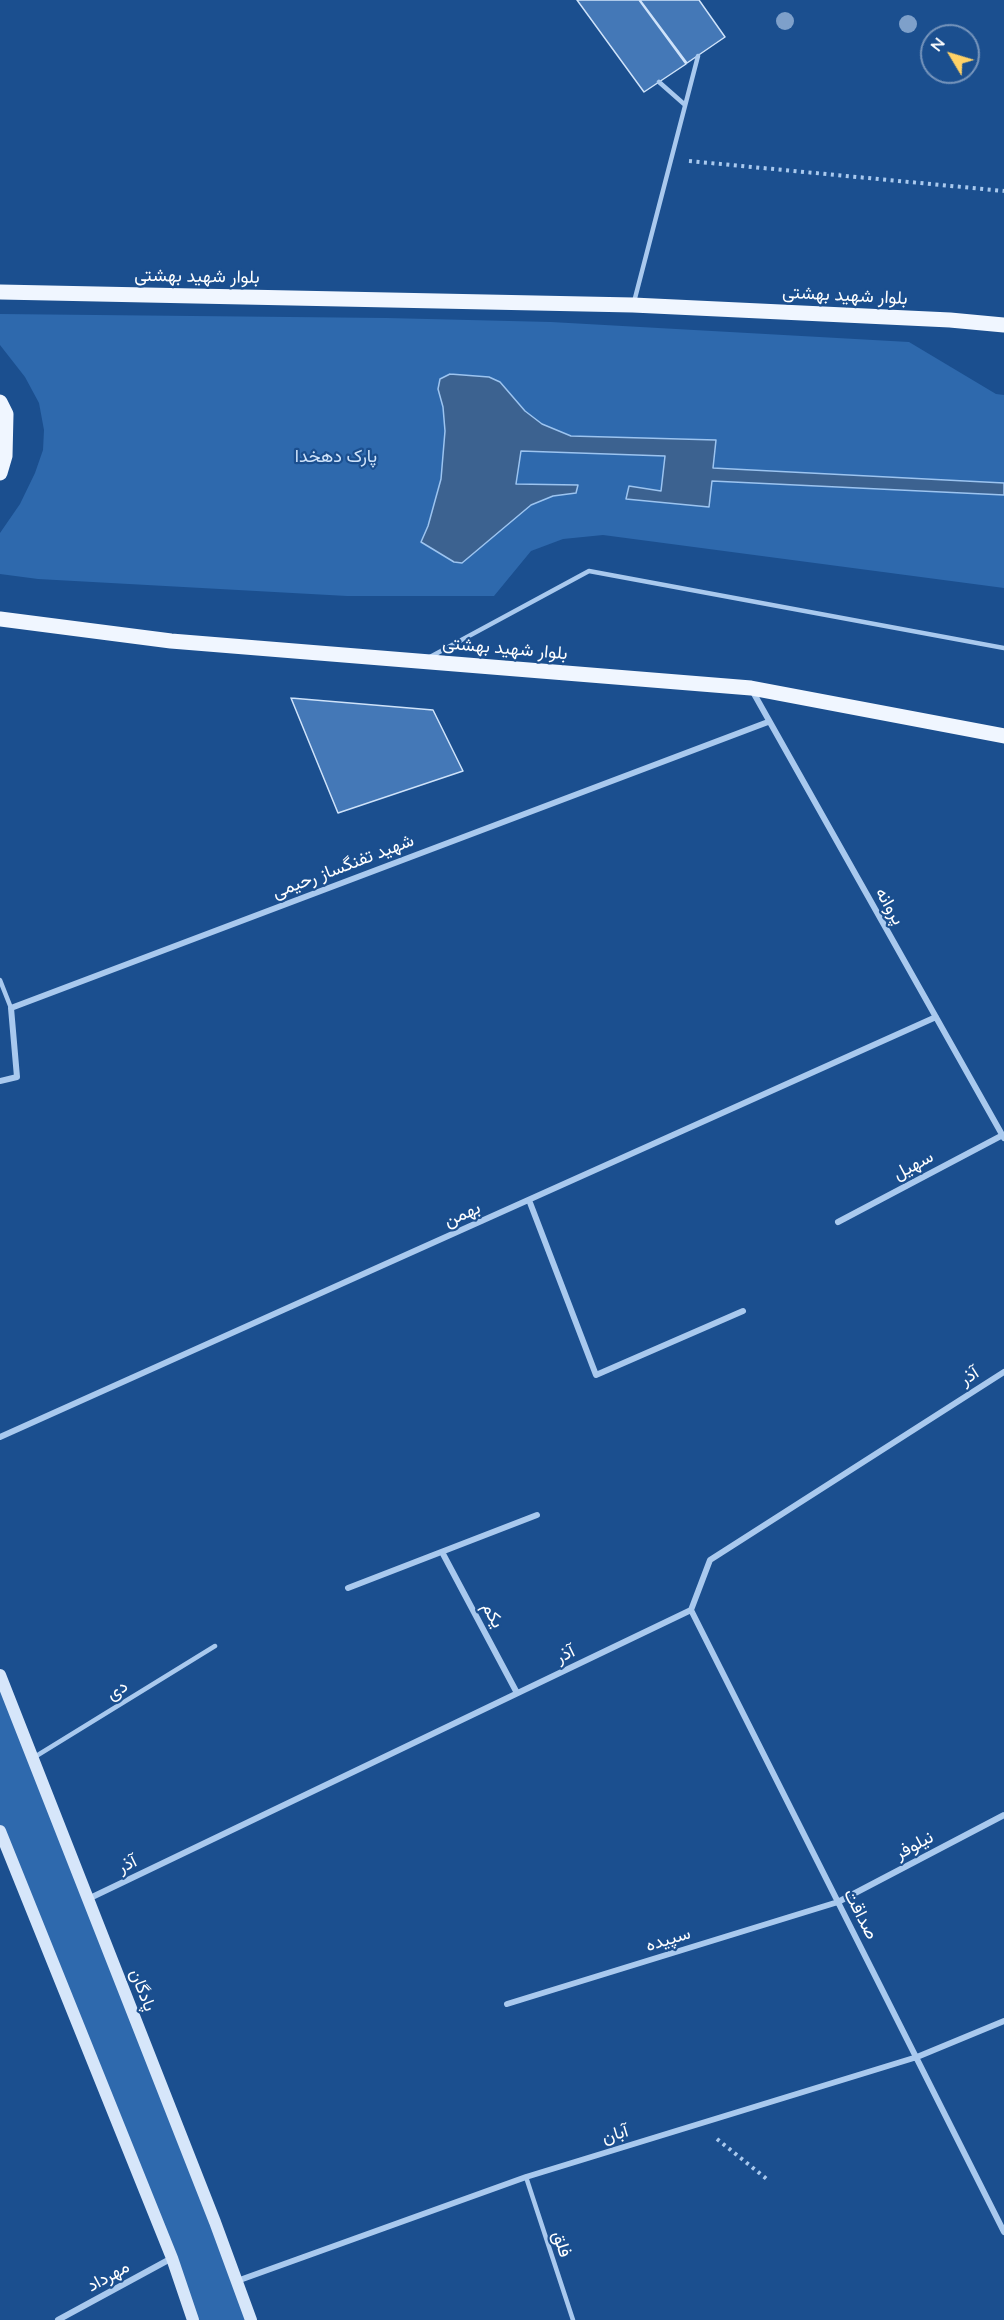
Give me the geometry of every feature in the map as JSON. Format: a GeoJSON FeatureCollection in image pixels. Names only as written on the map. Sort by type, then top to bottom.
{"type":"FeatureCollection","features":[{"type":"Feature","properties":{"kind":"main road","name":"بلوار شهید بهشتی"},"geometry":{"type":"LineString","coordinates":[[0,292],[633,305],[950,320],[1004,325]]}},
{"type":"Feature","properties":{"kind":"main road"},"geometry":{"type":"LineString","coordinates":[[0,402],[6,414],[5,456],[0,473]]}},
{"type":"Feature","properties":{"kind":"main road","name":"بلوار شهید بهشتی"},"geometry":{"type":"LineString","coordinates":[[0,619],[171,641],[751,688],[1004,736]]}},
{"type":"Feature","properties":{"kind":"main road","name":"پادگان"},"geometry":{"type":"LineString","coordinates":[[0,1675],[251,2320]]}},
{"type":"Feature","properties":{"kind":"main road"},"geometry":{"type":"LineString","coordinates":[[0,1830],[172,2258],[193,2320]]}},
{"type":"Feature","properties":{"kind":"street","name":"پروانه"},"geometry":{"type":"LineString","coordinates":[[751,688],[768,722],[1003,1137]]}},
{"type":"Feature","properties":{"kind":"street","name":"شهید تفنگساز رحیمی"},"geometry":{"type":"LineString","coordinates":[[11,1008],[768,722]]}},
{"type":"Feature","properties":{"kind":"street"},"geometry":{"type":"LineString","coordinates":[[0,1081],[17,1077],[11,1008]]}},
{"type":"Feature","properties":{"kind":"street","name":"بهمن"},"geometry":{"type":"LineString","coordinates":[[0,1437],[936,1017]]}},
{"type":"Feature","properties":{"kind":"street","name":"سهیل"},"geometry":{"type":"LineString","coordinates":[[838,1222],[1003,1137]]}},
{"type":"Feature","properties":{"kind":"street"},"geometry":{"type":"LineString","coordinates":[[529,1200],[597,1375],[742,1311]]}},
{"type":"Feature","properties":{"kind":"street","name":"آذر"},"geometry":{"type":"LineString","coordinates":[[88,1899],[691,1610],[710,1560],[1004,1372]]}},
{"type":"Feature","properties":{"kind":"street"},"geometry":{"type":"LineString","coordinates":[[348,1588],[537,1515]]}},
{"type":"Feature","properties":{"kind":"street","name":"یکم"},"geometry":{"type":"LineString","coordinates":[[442,1552],[517,1693]]}},
{"type":"Feature","properties":{"kind":"street","name":"صداقت"},"geometry":{"type":"LineString","coordinates":[[691,1610],[1004,2232]]}},
{"type":"Feature","properties":{"kind":"street","name":"نیلوفر"},"geometry":{"type":"LineString","coordinates":[[837,1902],[1004,1815]]}},
{"type":"Feature","properties":{"kind":"street","name":"سپیده"},"geometry":{"type":"LineString","coordinates":[[507,2004],[837,1902]]}},
{"type":"Feature","properties":{"kind":"street","name":"آبان"},"geometry":{"type":"LineString","coordinates":[[237,2281],[526,2177],[917,2058],[1004,2021]]}},
{"type":"Feature","properties":{"kind":"street","name":"مهرداد"},"geometry":{"type":"LineString","coordinates":[[58,2320],[172,2258]]}},
{"type":"Feature","properties":{"kind":"lane"},"geometry":{"type":"LineString","coordinates":[[633,305],[698,56]]}},
{"type":"Feature","properties":{"kind":"lane"},"geometry":{"type":"LineString","coordinates":[[659,82],[684,104]]}},
{"type":"Feature","properties":{"kind":"lane"},"geometry":{"type":"LineString","coordinates":[[422,661],[589,570],[1004,648]]}},
{"type":"Feature","properties":{"kind":"lane"},"geometry":{"type":"LineString","coordinates":[[0,980],[11,1008]]}},
{"type":"Feature","properties":{"kind":"lane","name":"دی"},"geometry":{"type":"LineString","coordinates":[[33,1758],[215,1646]]}},
{"type":"Feature","properties":{"kind":"lane","name":"فلق"},"geometry":{"type":"LineString","coordinates":[[526,2177],[573,2320]]}},
{"type":"Feature","properties":{"kind":"path"},"geometry":{"type":"LineString","coordinates":[[670,159],[1004,191]]}},
{"type":"Feature","properties":{"kind":"path"},"geometry":{"type":"LineString","coordinates":[[698,2123],[768,2180]]}},
{"type":"Feature","properties":{"kind":"green space","name":"پارک دهخدا"},"geometry":{"type":"Polygon","coordinates":[[[0,314],[551,322],[909,342],[996,394],[1004,395],[1004,588],[603,535],[563,539],[531,551],[494,596],[347,596],[38,579],[0,574],[0,533],[20,504],[35,473],[43,450],[44,430],[39,403],[25,377],[0,345],[0,314]]]}},
{"type":"Feature","properties":{"kind":"green space"},"geometry":{"type":"Polygon","coordinates":[[[0,1671],[250,2320],[193,2320],[0,1831],[0,1671]]]}},
{"type":"Feature","properties":{"kind":"shaded area"},"geometry":{"type":"Polygon","coordinates":[[[450,374],[489,377],[500,382],[525,411],[542,424],[571,436],[716,440],[713,468],[1004,483],[1004,495],[712,481],[709,507],[626,499],[629,486],[661,491],[665,456],[521,451],[516,484],[578,485],[576,493],[553,496],[531,505],[462,563],[454,562],[421,542],[428,526],[441,479],[445,431],[443,407],[438,389],[440,379],[450,374]]]}},
{"type":"Feature","properties":{"kind":"building"},"geometry":{"type":"Polygon","coordinates":[[[577,0],[639,0],[686,64],[644,92],[577,0]]]}},
{"type":"Feature","properties":{"kind":"building"},"geometry":{"type":"Polygon","coordinates":[[[640,0],[699,0],[725,37],[687,63],[640,0]]]}},
{"type":"Feature","properties":{"kind":"building"},"geometry":{"type":"Polygon","coordinates":[[[291,698],[433,710],[463,771],[338,813],[291,698]]]}}]}
